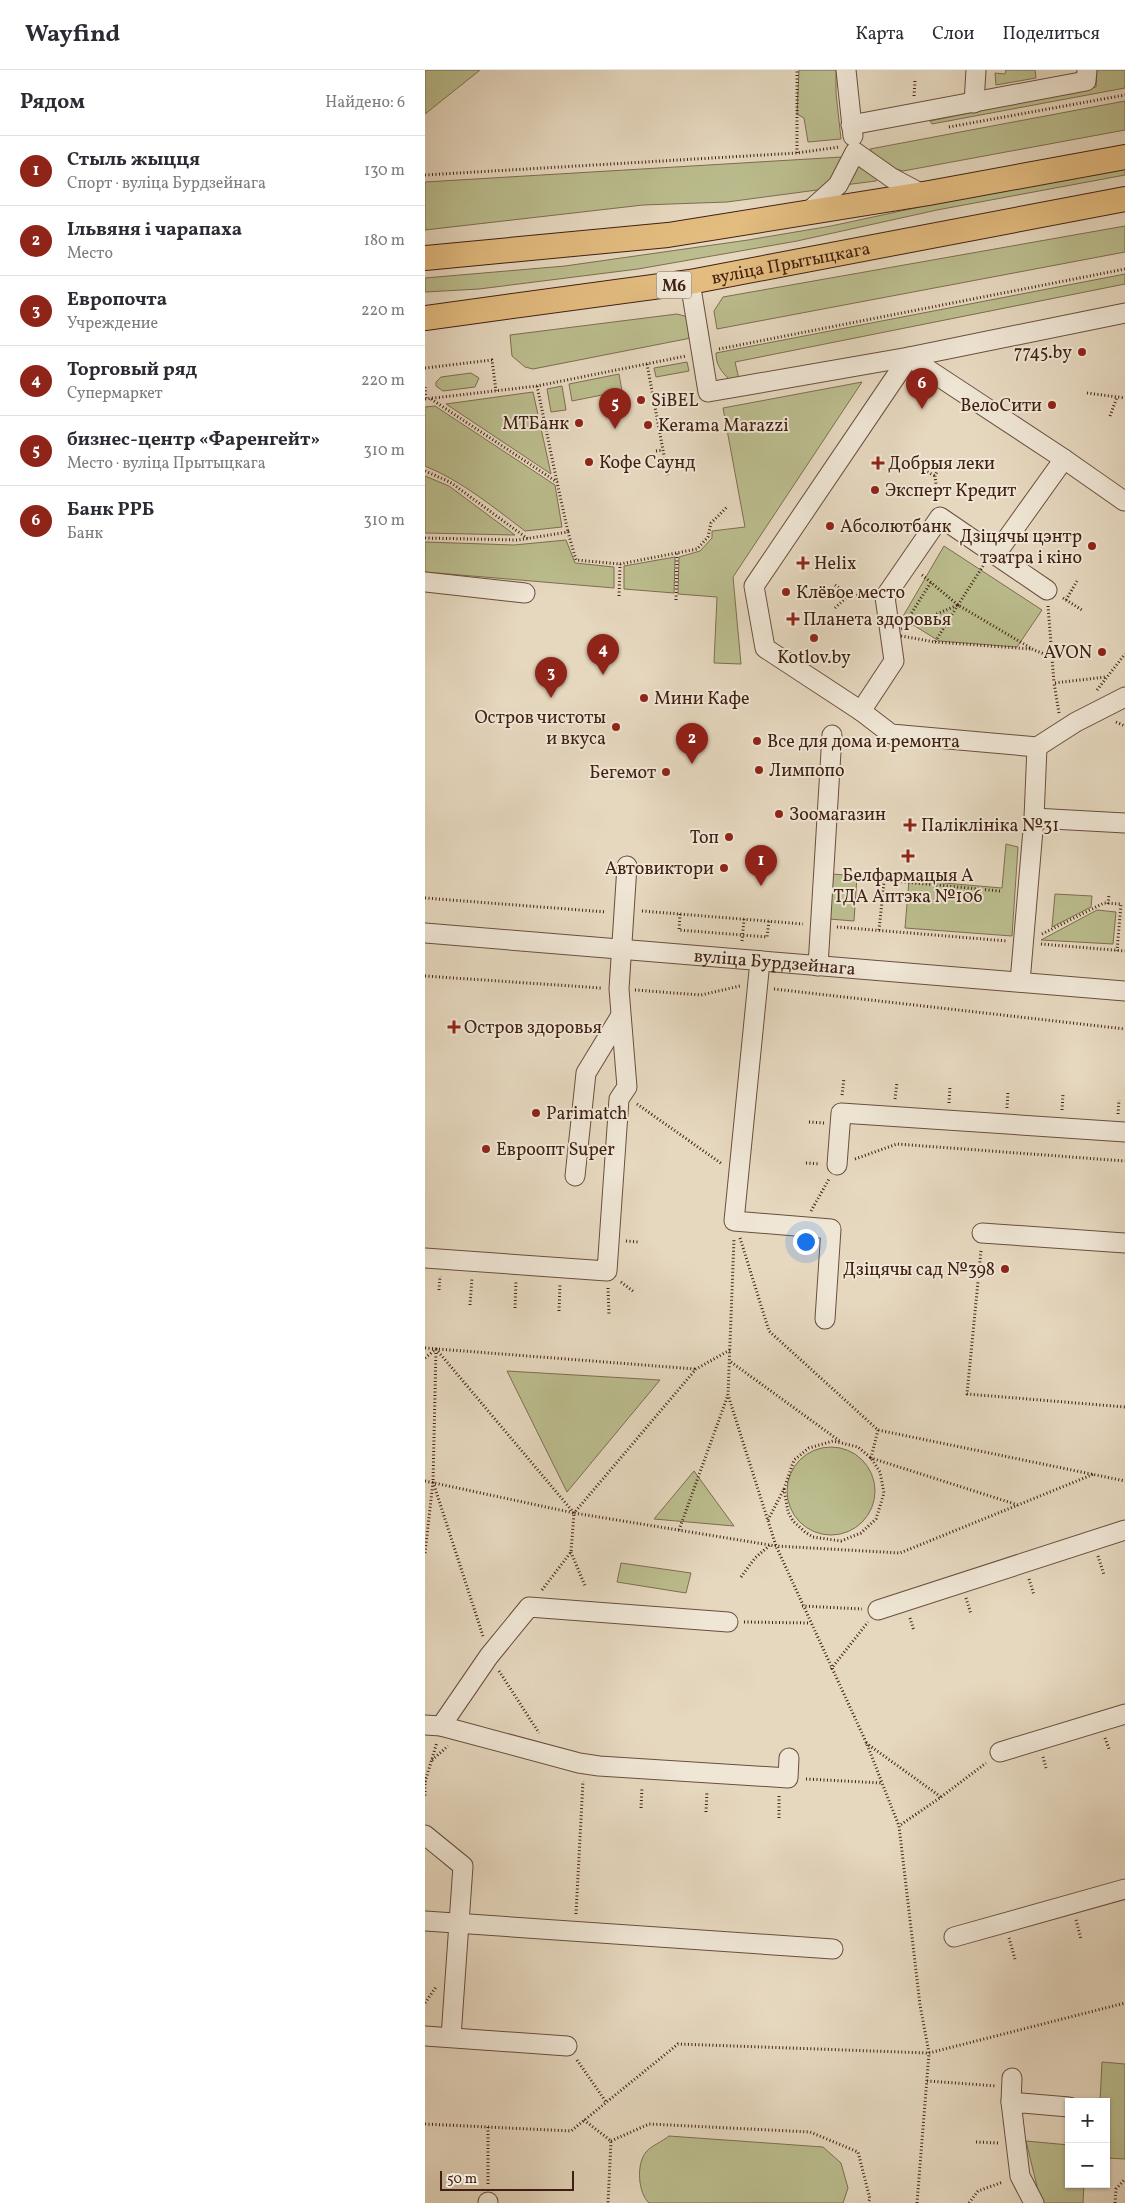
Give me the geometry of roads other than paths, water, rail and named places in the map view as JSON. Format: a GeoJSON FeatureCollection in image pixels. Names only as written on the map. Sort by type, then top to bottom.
{"type":"FeatureCollection","features":[{"type":"Feature","properties":{"kind":"main road"},"geometry":{"type":"LineString","coordinates":[[425,258],[668,235],[922,194],[1125,157]]}},
{"type":"Feature","properties":{"kind":"main road","name":"вуліца Прытыцкага"},"geometry":{"type":"LineString","coordinates":[[425,318],[689,282],[1125,200]]}},
{"type":"Feature","properties":{"kind":"street"},"geometry":{"type":"LineString","coordinates":[[807,213],[838,185],[855,148],[846,70]]}},
{"type":"Feature","properties":{"kind":"street"},"geometry":{"type":"LineString","coordinates":[[974,102],[976,70]]}},
{"type":"Feature","properties":{"kind":"street"},"geometry":{"type":"LineString","coordinates":[[851,125],[1087,81],[1087,70]]}},
{"type":"Feature","properties":{"kind":"street"},"geometry":{"type":"LineString","coordinates":[[855,148],[891,178],[922,194]]}},
{"type":"Feature","properties":{"kind":"street"},"geometry":{"type":"LineString","coordinates":[[689,282],[708,392],[909,357],[1125,313]]}},
{"type":"Feature","properties":{"kind":"street"},"geometry":{"type":"LineString","coordinates":[[909,357],[1125,500]]}},
{"type":"Feature","properties":{"kind":"street"},"geometry":{"type":"LineString","coordinates":[[909,357],[754,586],[765,648],[861,711],[891,734],[1037,747],[1061,731],[1125,697]]}},
{"type":"Feature","properties":{"kind":"street"},"geometry":{"type":"LineString","coordinates":[[994,553],[1064,459]]}},
{"type":"Feature","properties":{"kind":"street"},"geometry":{"type":"LineString","coordinates":[[861,711],[894,661],[896,632],[885,597],[940,517],[1047,590]]}},
{"type":"Feature","properties":{"kind":"street"},"geometry":{"type":"LineString","coordinates":[[425,582],[525,593]]}},
{"type":"Feature","properties":{"kind":"street"},"geometry":{"type":"LineString","coordinates":[[818,966],[832,735]]}},
{"type":"Feature","properties":{"kind":"street"},"geometry":{"type":"LineString","coordinates":[[1020,982],[1034,818],[1037,747]]}},
{"type":"Feature","properties":{"kind":"street"},"geometry":{"type":"LineString","coordinates":[[1034,818],[1125,824]]}},
{"type":"Feature","properties":{"kind":"street"},"geometry":{"type":"LineString","coordinates":[[425,1258],[607,1271],[619,1099],[627,1087],[625,1044],[620,1017],[619,989],[627,866]]}},
{"type":"Feature","properties":{"kind":"street","name":"вуліца Бурдзейнага"},"geometry":{"type":"LineString","coordinates":[[425,933],[1125,990]]}},
{"type":"Feature","properties":{"kind":"street"},"geometry":{"type":"LineString","coordinates":[[760,961],[735,1221],[831,1229],[825,1319]]}},
{"type":"Feature","properties":{"kind":"street"},"geometry":{"type":"LineString","coordinates":[[575,1176],[586,1073],[620,1017]]}},
{"type":"Feature","properties":{"kind":"street"},"geometry":{"type":"LineString","coordinates":[[837,1165],[841,1113],[1125,1132]]}},
{"type":"Feature","properties":{"kind":"street"},"geometry":{"type":"LineString","coordinates":[[982,1233],[1125,1243]]}},
{"type":"Feature","properties":{"kind":"street"},"geometry":{"type":"LineString","coordinates":[[878,1610],[1125,1530]]}},
{"type":"Feature","properties":{"kind":"street"},"geometry":{"type":"LineString","coordinates":[[728,1622],[529,1607],[433,1726],[554,1757],[599,1766],[784,1778],[789,1758]]}},
{"type":"Feature","properties":{"kind":"street"},"geometry":{"type":"LineString","coordinates":[[1000,1752],[1125,1714]]}},
{"type":"Feature","properties":{"kind":"street"},"geometry":{"type":"LineString","coordinates":[[425,1835],[463,1866],[457,1924],[451,2037]]}},
{"type":"Feature","properties":{"kind":"street"},"geometry":{"type":"LineString","coordinates":[[954,1937],[1125,1889]]}},
{"type":"Feature","properties":{"kind":"street"},"geometry":{"type":"LineString","coordinates":[[425,1920],[457,1924],[833,1949]]}},
{"type":"Feature","properties":{"kind":"street"},"geometry":{"type":"LineString","coordinates":[[425,2036],[567,2046]]}},
{"type":"Feature","properties":{"kind":"street"},"geometry":{"type":"LineString","coordinates":[[1034,2203],[1020,2176],[1012,2089],[1065,2106]]}},
{"type":"Feature","properties":{"kind":"place","name":"7745.by"},"geometry":{"type":"Point","coordinates":[1082,352]}},
{"type":"Feature","properties":{"kind":"place","name":"SiBEL"},"geometry":{"type":"Point","coordinates":[641,400]}},
{"type":"Feature","properties":{"kind":"place","name":"ВелоСити"},"geometry":{"type":"Point","coordinates":[1052,405]}},
{"type":"Feature","properties":{"kind":"place","name":"Банк РРБ"},"geometry":{"type":"Point","coordinates":[922,409]}},
{"type":"Feature","properties":{"kind":"place","name":"МТБанк"},"geometry":{"type":"Point","coordinates":[579,423]}},
{"type":"Feature","properties":{"kind":"place","name":"Kerama Marazzi"},"geometry":{"type":"Point","coordinates":[648,425]}},
{"type":"Feature","properties":{"kind":"place","name":"бизнес-центр «Фаренгейт»"},"geometry":{"type":"Point","coordinates":[615,429]}},
{"type":"Feature","properties":{"kind":"place","name":"Кофе Саунд"},"geometry":{"type":"Point","coordinates":[589,462]}},
{"type":"Feature","properties":{"kind":"place","name":"Добрыя леки"},"geometry":{"type":"Point","coordinates":[878,463]}},
{"type":"Feature","properties":{"kind":"place","name":"Эксперт Кредит"},"geometry":{"type":"Point","coordinates":[875,490]}},
{"type":"Feature","properties":{"kind":"place","name":"Абсолютбанк"},"geometry":{"type":"Point","coordinates":[830,526]}},
{"type":"Feature","properties":{"kind":"place","name":"Дзіцячы цэнтр тэатра і кіно"},"geometry":{"type":"Point","coordinates":[1092,546]}},
{"type":"Feature","properties":{"kind":"place","name":"Helix"},"geometry":{"type":"Point","coordinates":[803,563]}},
{"type":"Feature","properties":{"kind":"place","name":"Клёвое место"},"geometry":{"type":"Point","coordinates":[786,592]}},
{"type":"Feature","properties":{"kind":"place","name":"Планета здоровья"},"geometry":{"type":"Point","coordinates":[793,619]}},
{"type":"Feature","properties":{"kind":"place","name":"Kotlov.by"},"geometry":{"type":"Point","coordinates":[814,638]}},
{"type":"Feature","properties":{"kind":"place","name":"AVON"},"geometry":{"type":"Point","coordinates":[1102,652]}},
{"type":"Feature","properties":{"kind":"place","name":"Торговый ряд"},"geometry":{"type":"Point","coordinates":[603,675]}},
{"type":"Feature","properties":{"kind":"place","name":"Европочта"},"geometry":{"type":"Point","coordinates":[551,698]}},
{"type":"Feature","properties":{"kind":"place","name":"Мини Кафе"},"geometry":{"type":"Point","coordinates":[644,698]}},
{"type":"Feature","properties":{"kind":"place","name":"Остров чистоты и вкуса"},"geometry":{"type":"Point","coordinates":[616,727]}},
{"type":"Feature","properties":{"kind":"place","name":"Все для дома и ремонта"},"geometry":{"type":"Point","coordinates":[757,741]}},
{"type":"Feature","properties":{"kind":"place","name":"Ільвяня і чарапаха"},"geometry":{"type":"Point","coordinates":[692,764]}},
{"type":"Feature","properties":{"kind":"place","name":"Лимпопо"},"geometry":{"type":"Point","coordinates":[759,770]}},
{"type":"Feature","properties":{"kind":"place","name":"Бегемот"},"geometry":{"type":"Point","coordinates":[666,772]}},
{"type":"Feature","properties":{"kind":"place","name":"Зоомагазин"},"geometry":{"type":"Point","coordinates":[779,814]}},
{"type":"Feature","properties":{"kind":"place","name":"Паліклініка №31"},"geometry":{"type":"Point","coordinates":[910,825]}},
{"type":"Feature","properties":{"kind":"place","name":"Топ"},"geometry":{"type":"Point","coordinates":[729,837]}},
{"type":"Feature","properties":{"kind":"place","name":"Белфармацыя А ТДА Аптэка №106"},"geometry":{"type":"Point","coordinates":[908,856]}},
{"type":"Feature","properties":{"kind":"place","name":"Автовиктори"},"geometry":{"type":"Point","coordinates":[724,868]}},
{"type":"Feature","properties":{"kind":"place","name":"Стыль жыцця"},"geometry":{"type":"Point","coordinates":[761,886]}},
{"type":"Feature","properties":{"kind":"place","name":"Остров здоровья"},"geometry":{"type":"Point","coordinates":[454,1027]}},
{"type":"Feature","properties":{"kind":"place","name":"Parimatch"},"geometry":{"type":"Point","coordinates":[536,1113]}},
{"type":"Feature","properties":{"kind":"place","name":"Евроопт Super"},"geometry":{"type":"Point","coordinates":[486,1149]}},
{"type":"Feature","properties":{"kind":"place","name":"Дзіцячы сад №398"},"geometry":{"type":"Point","coordinates":[1005,1269]}}]}
